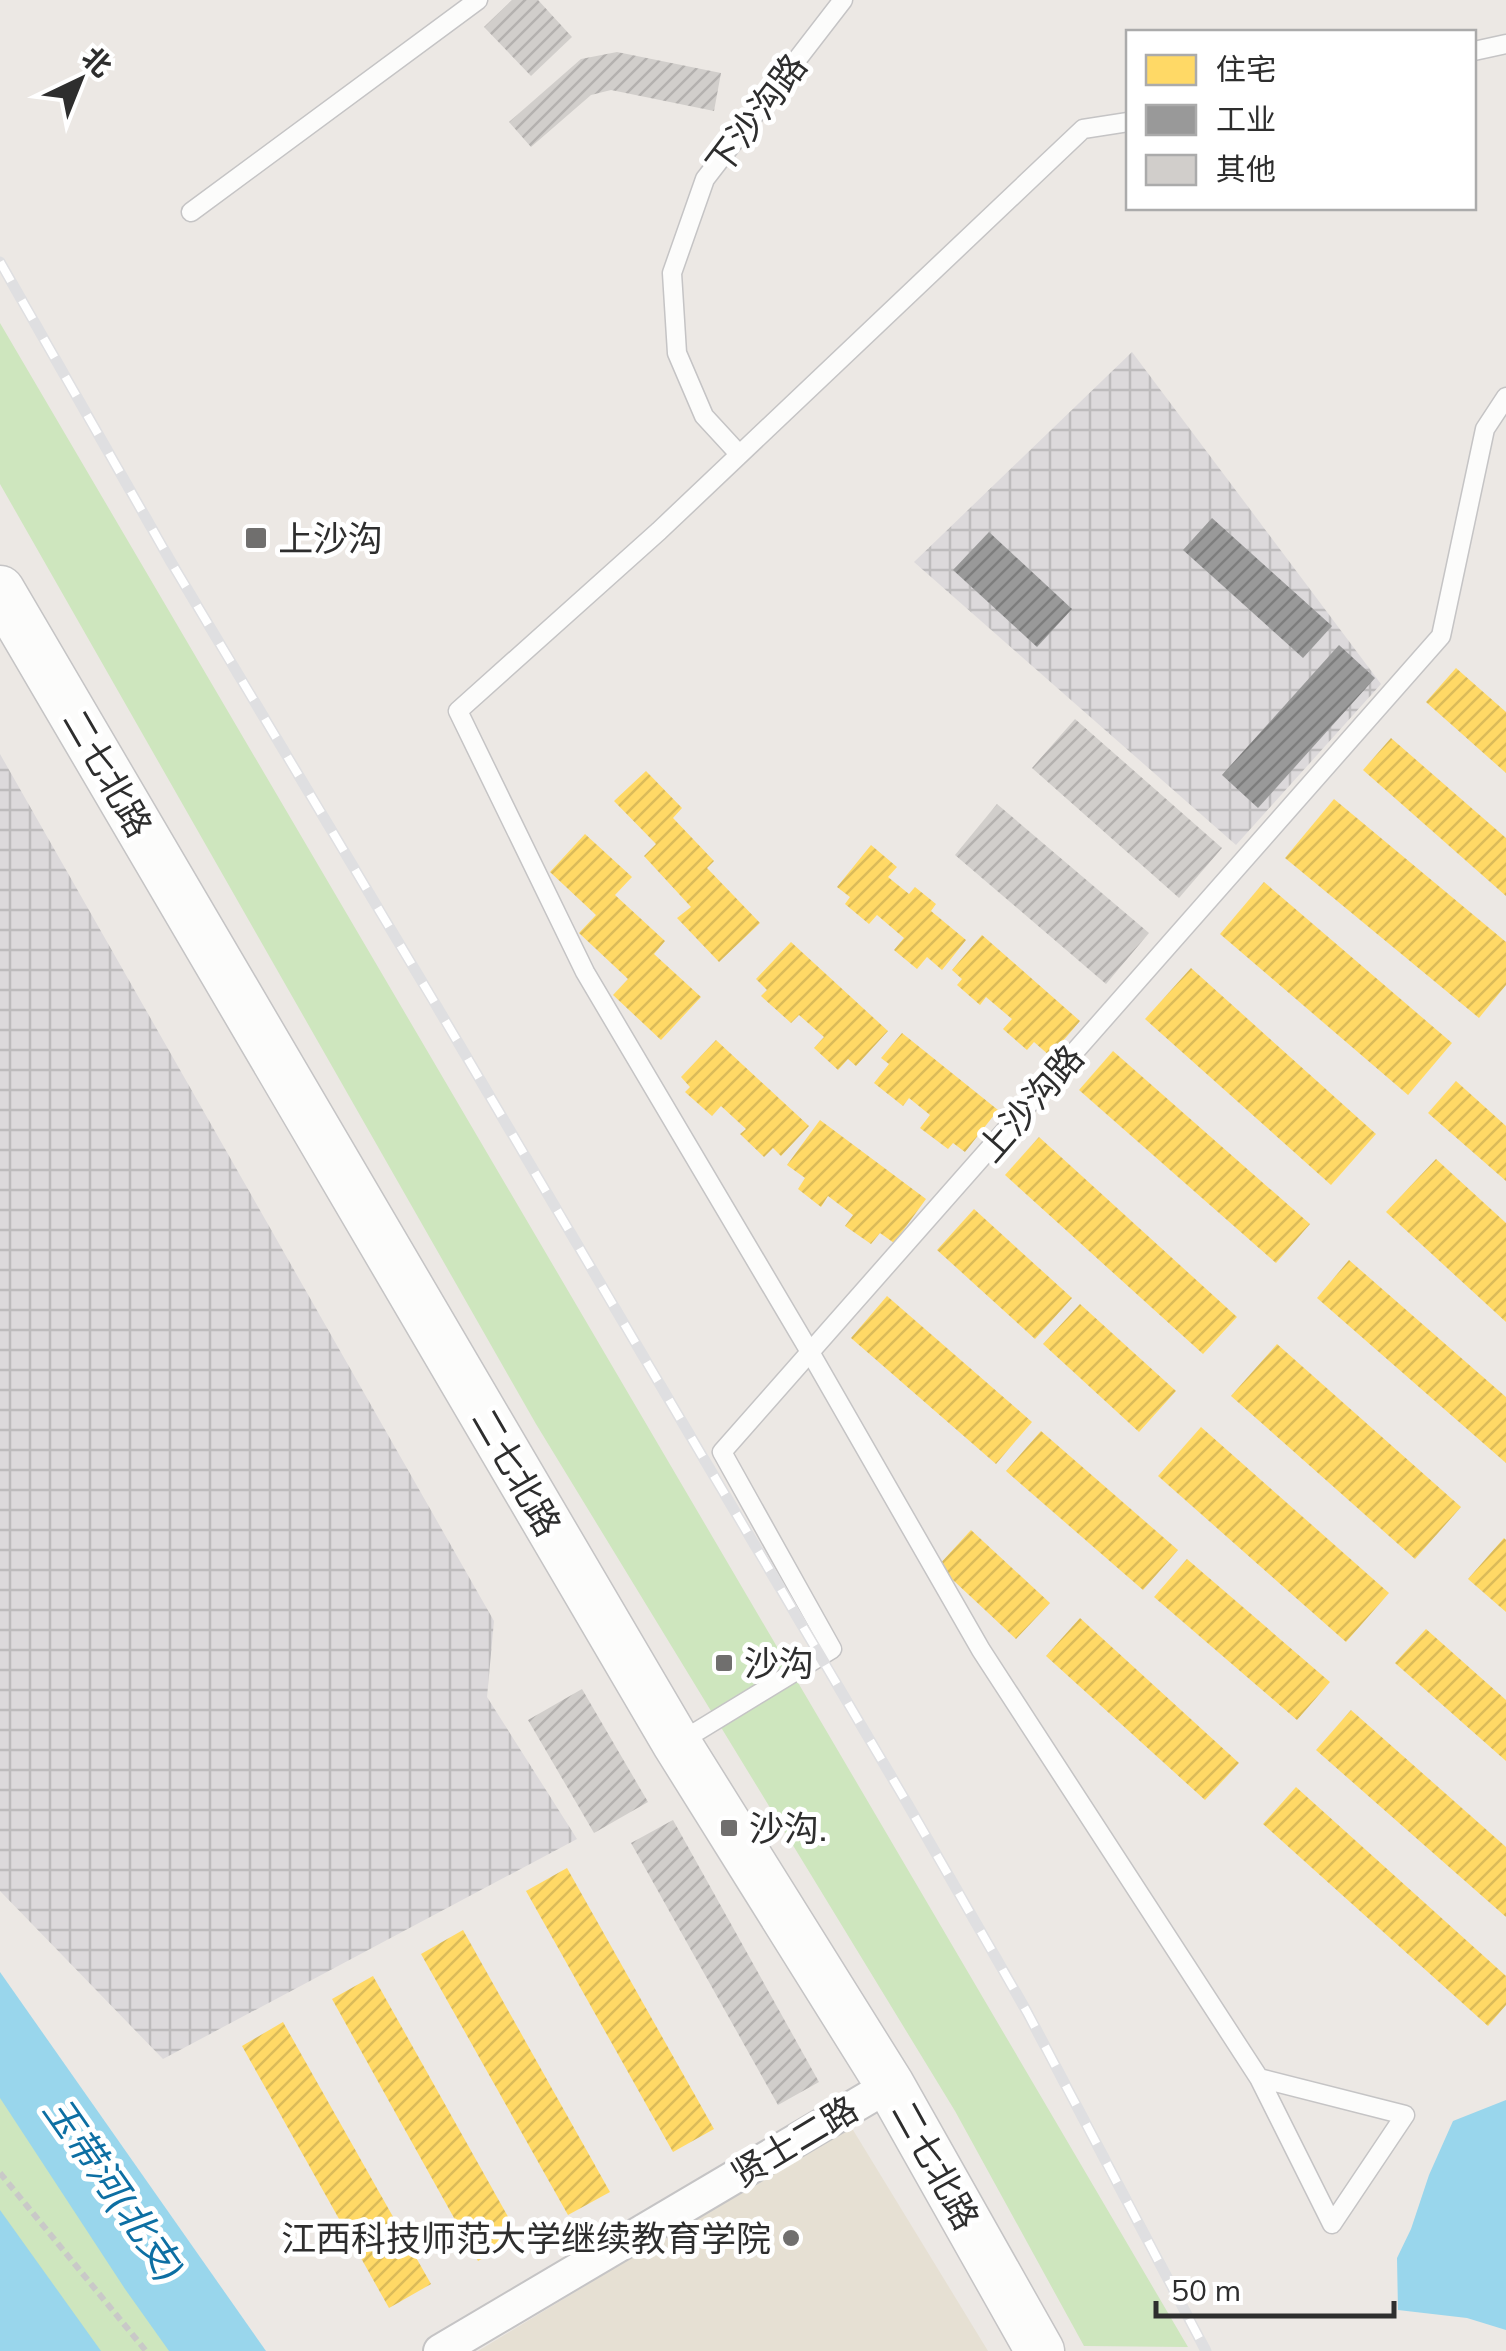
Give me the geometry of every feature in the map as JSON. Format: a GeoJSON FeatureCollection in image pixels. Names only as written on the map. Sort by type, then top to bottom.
{"type":"FeatureCollection","features":[{"type":"Feature","properties":{"kind":"main road","name":"二七北路"},"geometry":{"type":"LineString","coordinates":[[0,590],[677,1744],[890,2084],[1040,2351]]}},
{"type":"Feature","properties":{"kind":"street","name":"贤士二路"},"geometry":{"type":"LineString","coordinates":[[440,2351],[890,2084]]}},
{"type":"Feature","properties":{"kind":"lane"},"geometry":{"type":"LineString","coordinates":[[191,212],[478,0]]}},
{"type":"Feature","properties":{"kind":"lane","name":"下沙沟路"},"geometry":{"type":"LineString","coordinates":[[740,454],[704,416],[677,353],[672,273],[704,180],[844,0]]}},
{"type":"Feature","properties":{"kind":"lane"},"geometry":{"type":"LineString","coordinates":[[1476,51],[1506,44]]}},
{"type":"Feature","properties":{"kind":"lane"},"geometry":{"type":"LineString","coordinates":[[1126,122],[1083,129],[645,544],[458,711],[585,972],[981,1650],[1258,2078],[1332,2224],[1405,2115],[1258,2078]]}},
{"type":"Feature","properties":{"kind":"lane","name":"上沙沟路"},"geometry":{"type":"LineString","coordinates":[[677,1744],[832,1649],[722,1452],[1442,636],[1484,429],[1506,397]]}},
{"type":"Feature","properties":{"kind":"path"},"geometry":{"type":"LineString","coordinates":[[0,2173],[146,2351]]}},
{"type":"Feature","properties":{"kind":"shaded area"},"geometry":{"type":"Polygon","coordinates":[[[1132,352],[1381,684],[1236,845],[914,562],[1132,352]]]}},
{"type":"Feature","properties":{"kind":"shaded area"},"geometry":{"type":"Polygon","coordinates":[[[0,754],[494,1621],[487,1697],[577,1839],[163,2059],[0,1891],[0,754]]]}},
{"type":"Feature","properties":{"kind":"shaded area","name":"江西科技师范大学继续教育学院"},"geometry":{"type":"Polygon","coordinates":[[[850,2125],[988,2351],[478,2351],[850,2125]]]}},
{"type":"Feature","properties":{"kind":"green space"},"geometry":{"type":"Polygon","coordinates":[[[0,323],[1188,2347],[1084,2346],[955,2111],[536,1424],[0,484],[0,323]]]}},
{"type":"Feature","properties":{"kind":"green space"},"geometry":{"type":"Polygon","coordinates":[[[0,2077],[192,2351],[0,2351],[0,2077]]]}},
{"type":"Feature","properties":{"kind":"water","name":"玉带河(北支)"},"geometry":{"type":"Polygon","coordinates":[[[0,1972],[266,2351],[169,2351],[125,2289],[0,2098],[0,1972]]]}},
{"type":"Feature","properties":{"kind":"water"},"geometry":{"type":"Polygon","coordinates":[[[1506,2100],[1506,2330],[1467,2318],[1398,2310],[1397,2258],[1453,2121],[1506,2100]]]}},
{"type":"Feature","properties":{"kind":"water"},"geometry":{"type":"Polygon","coordinates":[[[0,2210],[101,2351],[0,2351],[0,2210]]]}},
{"type":"Feature","properties":{"kind":"building: 住宅"},"geometry":{"type":"Polygon","coordinates":[[[1456,668],[1506,712],[1506,773],[1426,702],[1456,668]]]}},
{"type":"Feature","properties":{"kind":"building: 住宅"},"geometry":{"type":"Polygon","coordinates":[[[1391,738],[1506,838],[1506,896],[1363,770],[1391,738]]]}},
{"type":"Feature","properties":{"kind":"building: 住宅"},"geometry":{"type":"Polygon","coordinates":[[[646,771],[682,808],[673,818],[714,861],[707,868],[760,923],[719,962],[677,918],[691,907],[644,856],[656,844],[614,801],[646,771]]]}},
{"type":"Feature","properties":{"kind":"building: 住宅"},"geometry":{"type":"Polygon","coordinates":[[[1334,799],[1506,942],[1506,985],[1479,1018],[1285,858],[1334,799]]]}},
{"type":"Feature","properties":{"kind":"building: 住宅"},"geometry":{"type":"Polygon","coordinates":[[[585,834],[632,877],[615,895],[665,941],[654,954],[701,997],[661,1040],[613,995],[628,979],[579,933],[596,915],[550,872],[585,834]]]}},
{"type":"Feature","properties":{"kind":"building: 住宅"},"geometry":{"type":"Polygon","coordinates":[[[871,845],[897,867],[888,877],[909,894],[915,887],[936,904],[931,911],[966,940],[942,970],[927,957],[917,969],[894,950],[904,938],[877,915],[869,924],[845,904],[850,897],[837,887],[871,845]]]}},
{"type":"Feature","properties":{"kind":"building: 住宅"},"geometry":{"type":"Polygon","coordinates":[[[1264,882],[1452,1043],[1408,1095],[1220,934],[1264,882]]]}},
{"type":"Feature","properties":{"kind":"building: 住宅"},"geometry":{"type":"Polygon","coordinates":[[[982,935],[1080,1021],[1050,1056],[1034,1042],[1027,1050],[1003,1029],[1012,1019],[986,997],[980,1005],[957,985],[962,979],[952,970],[982,935]]]}},
{"type":"Feature","properties":{"kind":"building: 住宅"},"geometry":{"type":"Polygon","coordinates":[[[791,942],[888,1031],[856,1066],[848,1059],[838,1070],[814,1048],[824,1037],[799,1015],[791,1023],[761,996],[767,990],[756,979],[791,942]]]}},
{"type":"Feature","properties":{"kind":"building: 住宅"},"geometry":{"type":"Polygon","coordinates":[[[1191,968],[1376,1134],[1331,1185],[1145,1019],[1191,968]]]}},
{"type":"Feature","properties":{"kind":"building: 住宅"},"geometry":{"type":"Polygon","coordinates":[[[902,1033],[998,1110],[965,1152],[953,1143],[948,1149],[920,1128],[930,1115],[909,1098],[903,1106],[874,1083],[889,1064],[881,1058],[902,1033]]]}},
{"type":"Feature","properties":{"kind":"building: 住宅"},"geometry":{"type":"Polygon","coordinates":[[[716,1040],[809,1126],[781,1156],[773,1148],[764,1157],[740,1134],[746,1129],[721,1106],[712,1116],[685,1092],[690,1087],[681,1077],[716,1040]]]}},
{"type":"Feature","properties":{"kind":"building: 住宅"},"geometry":{"type":"Polygon","coordinates":[[[1113,1051],[1310,1224],[1276,1263],[1079,1090],[1113,1051]]]}},
{"type":"Feature","properties":{"kind":"building: 住宅"},"geometry":{"type":"Polygon","coordinates":[[[1456,1081],[1506,1126],[1506,1181],[1428,1113],[1456,1081]]]}},
{"type":"Feature","properties":{"kind":"building: 住宅"},"geometry":{"type":"Polygon","coordinates":[[[820,1120],[926,1199],[894,1243],[880,1233],[871,1244],[845,1226],[853,1215],[828,1196],[821,1207],[798,1189],[805,1178],[787,1165],[820,1120]]]}},
{"type":"Feature","properties":{"kind":"building: 住宅"},"geometry":{"type":"Polygon","coordinates":[[[1039,1137],[1237,1317],[1203,1354],[1005,1175],[1039,1137]]]}},
{"type":"Feature","properties":{"kind":"building: 住宅"},"geometry":{"type":"Polygon","coordinates":[[[1436,1159],[1506,1223],[1506,1322],[1386,1212],[1436,1159]]]}},
{"type":"Feature","properties":{"kind":"building: 住宅"},"geometry":{"type":"Polygon","coordinates":[[[974,1209],[1072,1298],[1035,1339],[937,1250],[974,1209]]]}},
{"type":"Feature","properties":{"kind":"building: 住宅"},"geometry":{"type":"Polygon","coordinates":[[[1349,1260],[1506,1397],[1506,1463],[1317,1298],[1349,1260]]]}},
{"type":"Feature","properties":{"kind":"building: 住宅"},"geometry":{"type":"Polygon","coordinates":[[[887,1296],[1032,1422],[996,1464],[851,1338],[887,1296]]]}},
{"type":"Feature","properties":{"kind":"building: 住宅"},"geometry":{"type":"Polygon","coordinates":[[[1080,1304],[1176,1391],[1139,1432],[1043,1344],[1080,1304]]]}},
{"type":"Feature","properties":{"kind":"building: 住宅"},"geometry":{"type":"Polygon","coordinates":[[[1277,1344],[1461,1507],[1415,1559],[1231,1396],[1277,1344]]]}},
{"type":"Feature","properties":{"kind":"building: 住宅"},"geometry":{"type":"Polygon","coordinates":[[[1201,1427],[1389,1593],[1346,1642],[1158,1476],[1201,1427]]]}},
{"type":"Feature","properties":{"kind":"building: 住宅"},"geometry":{"type":"Polygon","coordinates":[[[1041,1431],[1178,1550],[1143,1590],[1006,1471],[1041,1431]]]}},
{"type":"Feature","properties":{"kind":"building: 住宅"},"geometry":{"type":"Polygon","coordinates":[[[971,1530],[1050,1603],[1016,1639],[938,1566],[971,1530]]]}},
{"type":"Feature","properties":{"kind":"building: 住宅"},"geometry":{"type":"Polygon","coordinates":[[[1506,1540],[1506,1612],[1468,1579],[1506,1540]]]}},
{"type":"Feature","properties":{"kind":"building: 住宅"},"geometry":{"type":"Polygon","coordinates":[[[1187,1559],[1330,1682],[1297,1720],[1154,1597],[1187,1559]]]}},
{"type":"Feature","properties":{"kind":"building: 住宅"},"geometry":{"type":"Polygon","coordinates":[[[1080,1618],[1239,1763],[1205,1800],[1046,1656],[1080,1618]]]}},
{"type":"Feature","properties":{"kind":"building: 住宅"},"geometry":{"type":"Polygon","coordinates":[[[1426,1629],[1506,1700],[1506,1761],[1395,1663],[1426,1629]]]}},
{"type":"Feature","properties":{"kind":"building: 住宅"},"geometry":{"type":"Polygon","coordinates":[[[1351,1710],[1506,1847],[1506,1917],[1316,1750],[1351,1710]]]}},
{"type":"Feature","properties":{"kind":"building: 住宅"},"geometry":{"type":"Polygon","coordinates":[[[1296,1787],[1506,1976],[1506,2005],[1488,2026],[1263,1824],[1296,1787]]]}},
{"type":"Feature","properties":{"kind":"building: 住宅"},"geometry":{"type":"Polygon","coordinates":[[[567,1868],[714,2129],[673,2152],[526,1891],[567,1868]]]}},
{"type":"Feature","properties":{"kind":"building: 住宅"},"geometry":{"type":"Polygon","coordinates":[[[463,1930],[610,2192],[568,2215],[421,1954],[463,1930]]]}},
{"type":"Feature","properties":{"kind":"building: 住宅"},"geometry":{"type":"Polygon","coordinates":[[[373,1976],[520,2238],[478,2261],[332,1999],[373,1976]]]}},
{"type":"Feature","properties":{"kind":"building: 住宅"},"geometry":{"type":"Polygon","coordinates":[[[283,2022],[431,2284],[389,2308],[242,2046],[283,2022]]]}},
{"type":"Feature","properties":{"kind":"building: 工业"},"geometry":{"type":"Polygon","coordinates":[[[1212,518],[1332,626],[1303,658],[1183,550],[1212,518]]]}},
{"type":"Feature","properties":{"kind":"building: 工业"},"geometry":{"type":"Polygon","coordinates":[[[989,532],[1072,609],[1037,647],[953,570],[989,532]]]}},
{"type":"Feature","properties":{"kind":"building: 工业"},"geometry":{"type":"Polygon","coordinates":[[[1339,645],[1375,678],[1258,808],[1222,775],[1339,645]]]}},
{"type":"Feature","properties":{"kind":"building: 其他"},"geometry":{"type":"Polygon","coordinates":[[[512,0],[538,0],[572,37],[531,76],[484,27],[512,0]]]}},
{"type":"Feature","properties":{"kind":"building: 其他"},"geometry":{"type":"Polygon","coordinates":[[[617,52],[721,73],[714,111],[611,90],[591,95],[531,147],[509,122],[581,59],[617,52]]]}},
{"type":"Feature","properties":{"kind":"building: 其他"},"geometry":{"type":"Polygon","coordinates":[[[1075,719],[1222,848],[1179,898],[1032,768],[1075,719]]]}},
{"type":"Feature","properties":{"kind":"building: 其他"},"geometry":{"type":"Polygon","coordinates":[[[997,804],[1149,933],[1106,984],[955,855],[997,804]]]}},
{"type":"Feature","properties":{"kind":"building: 其他"},"geometry":{"type":"Polygon","coordinates":[[[582,1689],[648,1802],[594,1833],[528,1720],[582,1689]]]}},
{"type":"Feature","properties":{"kind":"building: 其他"},"geometry":{"type":"Polygon","coordinates":[[[673,1820],[819,2082],[778,2105],[631,1843],[673,1820]]]}},
{"type":"Feature","properties":{"kind":"railway"},"geometry":{"type":"LineString","coordinates":[[0,262],[171,562],[907,1803],[1027,2012],[1206,2351]]}},
{"type":"Feature","properties":{"kind":"place","name":"上沙沟"},"geometry":{"type":"Point","coordinates":[256,538]}},
{"type":"Feature","properties":{"kind":"place","name":"沙沟"},"geometry":{"type":"Point","coordinates":[724,1663]}},
{"type":"Feature","properties":{"kind":"place","name":"沙沟."},"geometry":{"type":"Point","coordinates":[729,1828]}},
{"type":"Feature","properties":{"kind":"place","name":"江西科技师范大学继续教育学院"},"geometry":{"type":"Point","coordinates":[791,2238]}}]}
